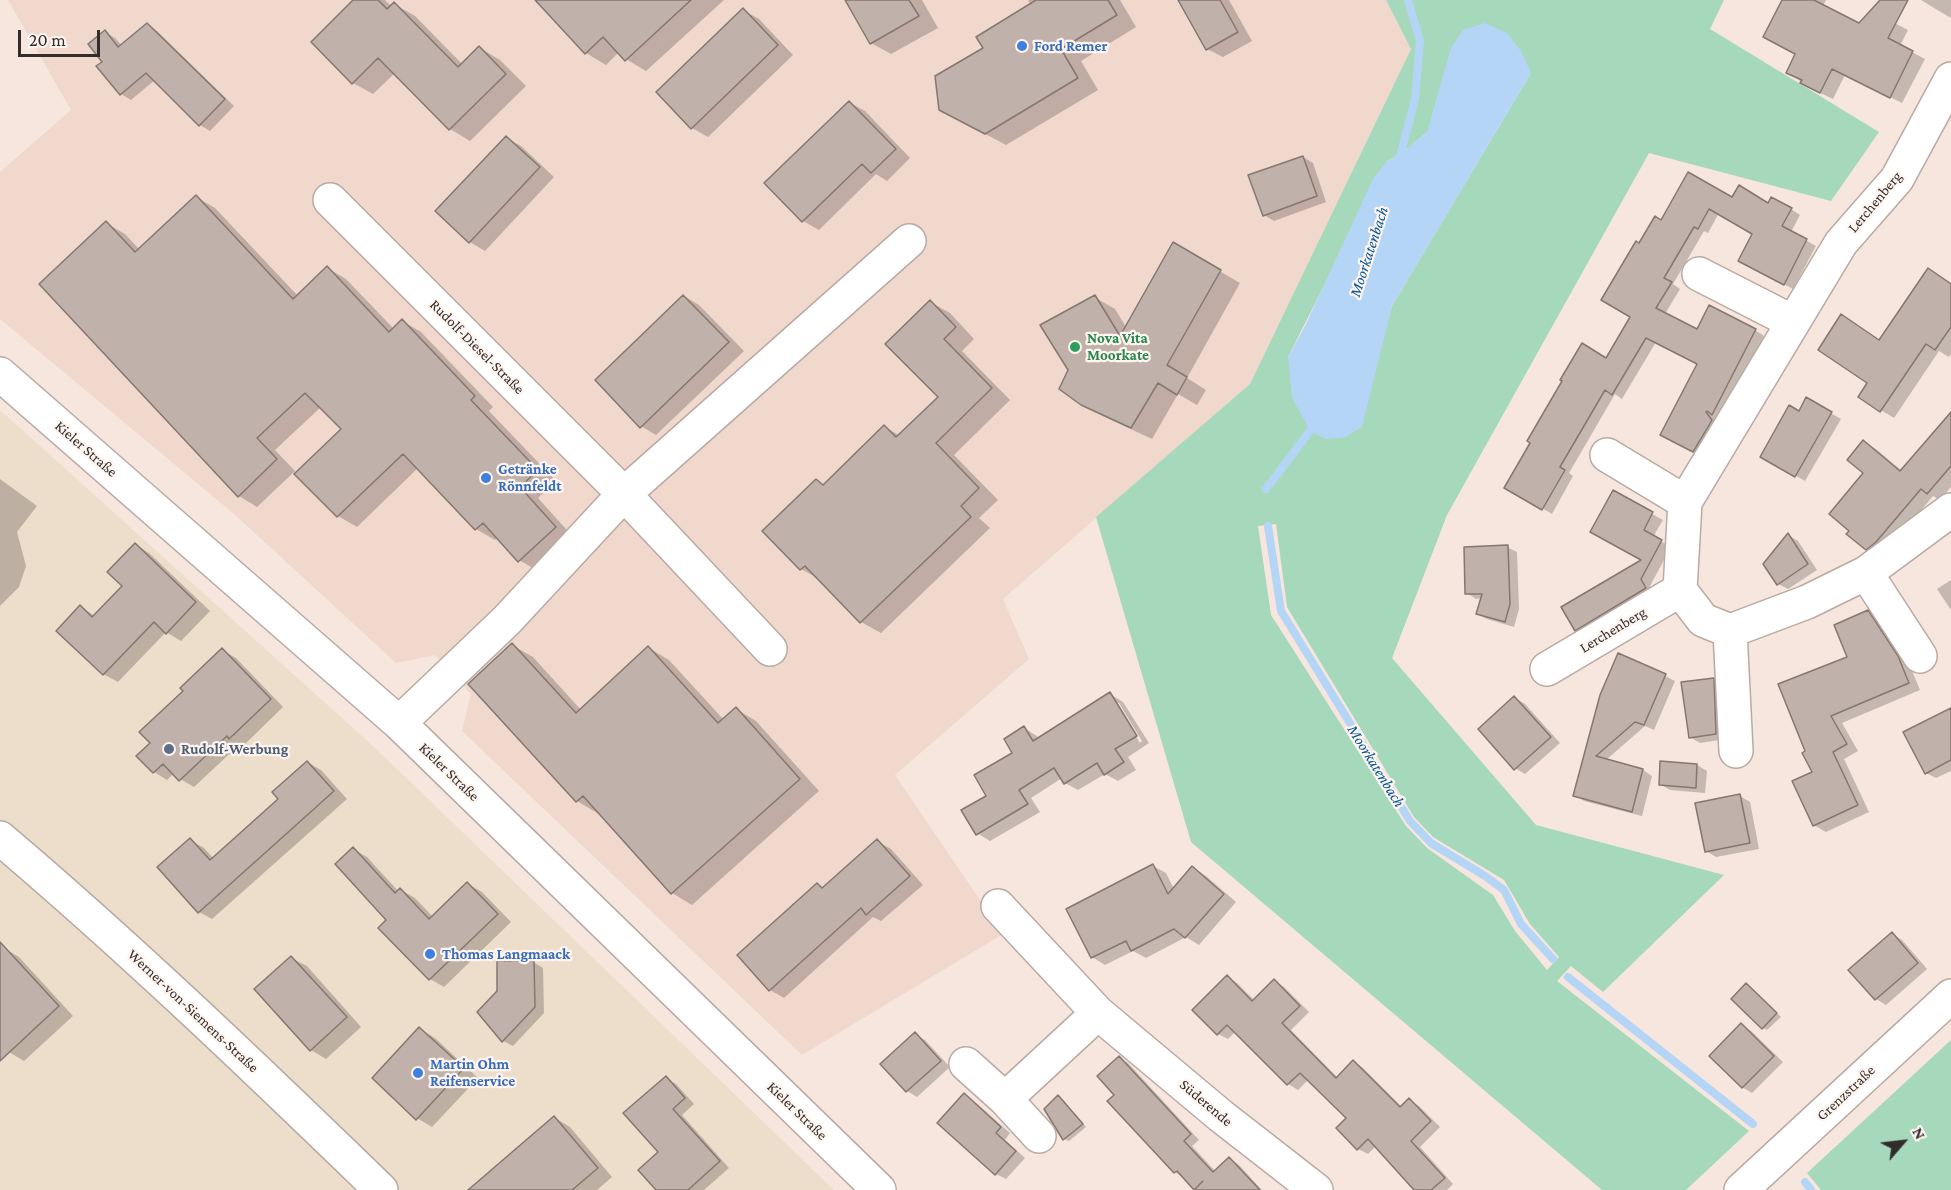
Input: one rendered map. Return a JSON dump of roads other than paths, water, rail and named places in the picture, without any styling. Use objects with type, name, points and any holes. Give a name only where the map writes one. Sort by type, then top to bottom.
[{"type":"street","name":"Lerchenberg","points":[[1547,669],[1680,590],[1685,502],[1841,243],[1897,179],[1951,79]]},
{"type":"street","name":"Rudolf-Diesel-Straße","points":[[330,200],[624,494],[770,650]]},
{"type":"street","points":[[399,723],[507,620],[624,494],[909,241]]},
{"type":"street","points":[[1699,274],[1793,322]]},
{"type":"street","name":"Kieler Straße","points":[[0,374],[399,723],[879,1190]]},
{"type":"street","points":[[1607,455],[1685,502]]},
{"type":"street","points":[[1680,590],[1703,620],[1730,631],[1806,602],[1866,573],[1951,510]]},
{"type":"street","points":[[1866,573],[1920,657]]},
{"type":"street","points":[[1730,631],[1736,751]]},
{"type":"street","name":"Werner-von-Siemens-Straße","points":[[0,838],[211,1026],[381,1190]]},
{"type":"street","name":"Süderende","points":[[998,906],[1098,1012],[1221,1116],[1316,1190]]},
{"type":"street","name":"Grenzstraße","points":[[1741,1190],[1951,996]]},
{"type":"street","points":[[1005,1099],[1098,1012]]},
{"type":"street","points":[[966,1064],[1005,1099],[1039,1136]]},
{"type":"water","points":[[1485,23],[1507,33],[1521,51],[1531,73],[1392,306],[1362,427],[1346,437],[1326,439],[1310,431],[1292,397],[1288,357],[1305,326],[1373,179],[1387,161],[1402,153],[1427,132],[1451,48],[1463,30]]},
{"type":"waterway","name":"Moorkatenbach","points":[[1398,164],[1415,99],[1420,41],[1408,0]]},
{"type":"waterway","name":"Moorkatenbach","points":[[1266,489],[1310,431],[1314,421]]},
{"type":"waterway","name":"Moorkatenbach","points":[[1268,526],[1281,611],[1410,821],[1431,843],[1504,890],[1521,924],[1553,959]]},
{"type":"waterway","name":"Moorkatenbach","points":[[1568,977],[1753,1124]]},
{"type":"waterway","name":"Moorkatenbach","points":[[1805,1182],[1811,1190]]},
{"type":"place","name":"Ford Remer","points":[[1022,46]]},
{"type":"place","name":"Nova Vita Moorkate","points":[[1075,347]]},
{"type":"place","name":"Getränke Rönnfeldt","points":[[486,478]]},
{"type":"place","name":"Rudolf-Werbung","points":[[169,749]]},
{"type":"place","name":"Thomas Langmaack","points":[[430,954]]},
{"type":"place","name":"Martin Ohm Reifenservice","points":[[418,1073]]}]
